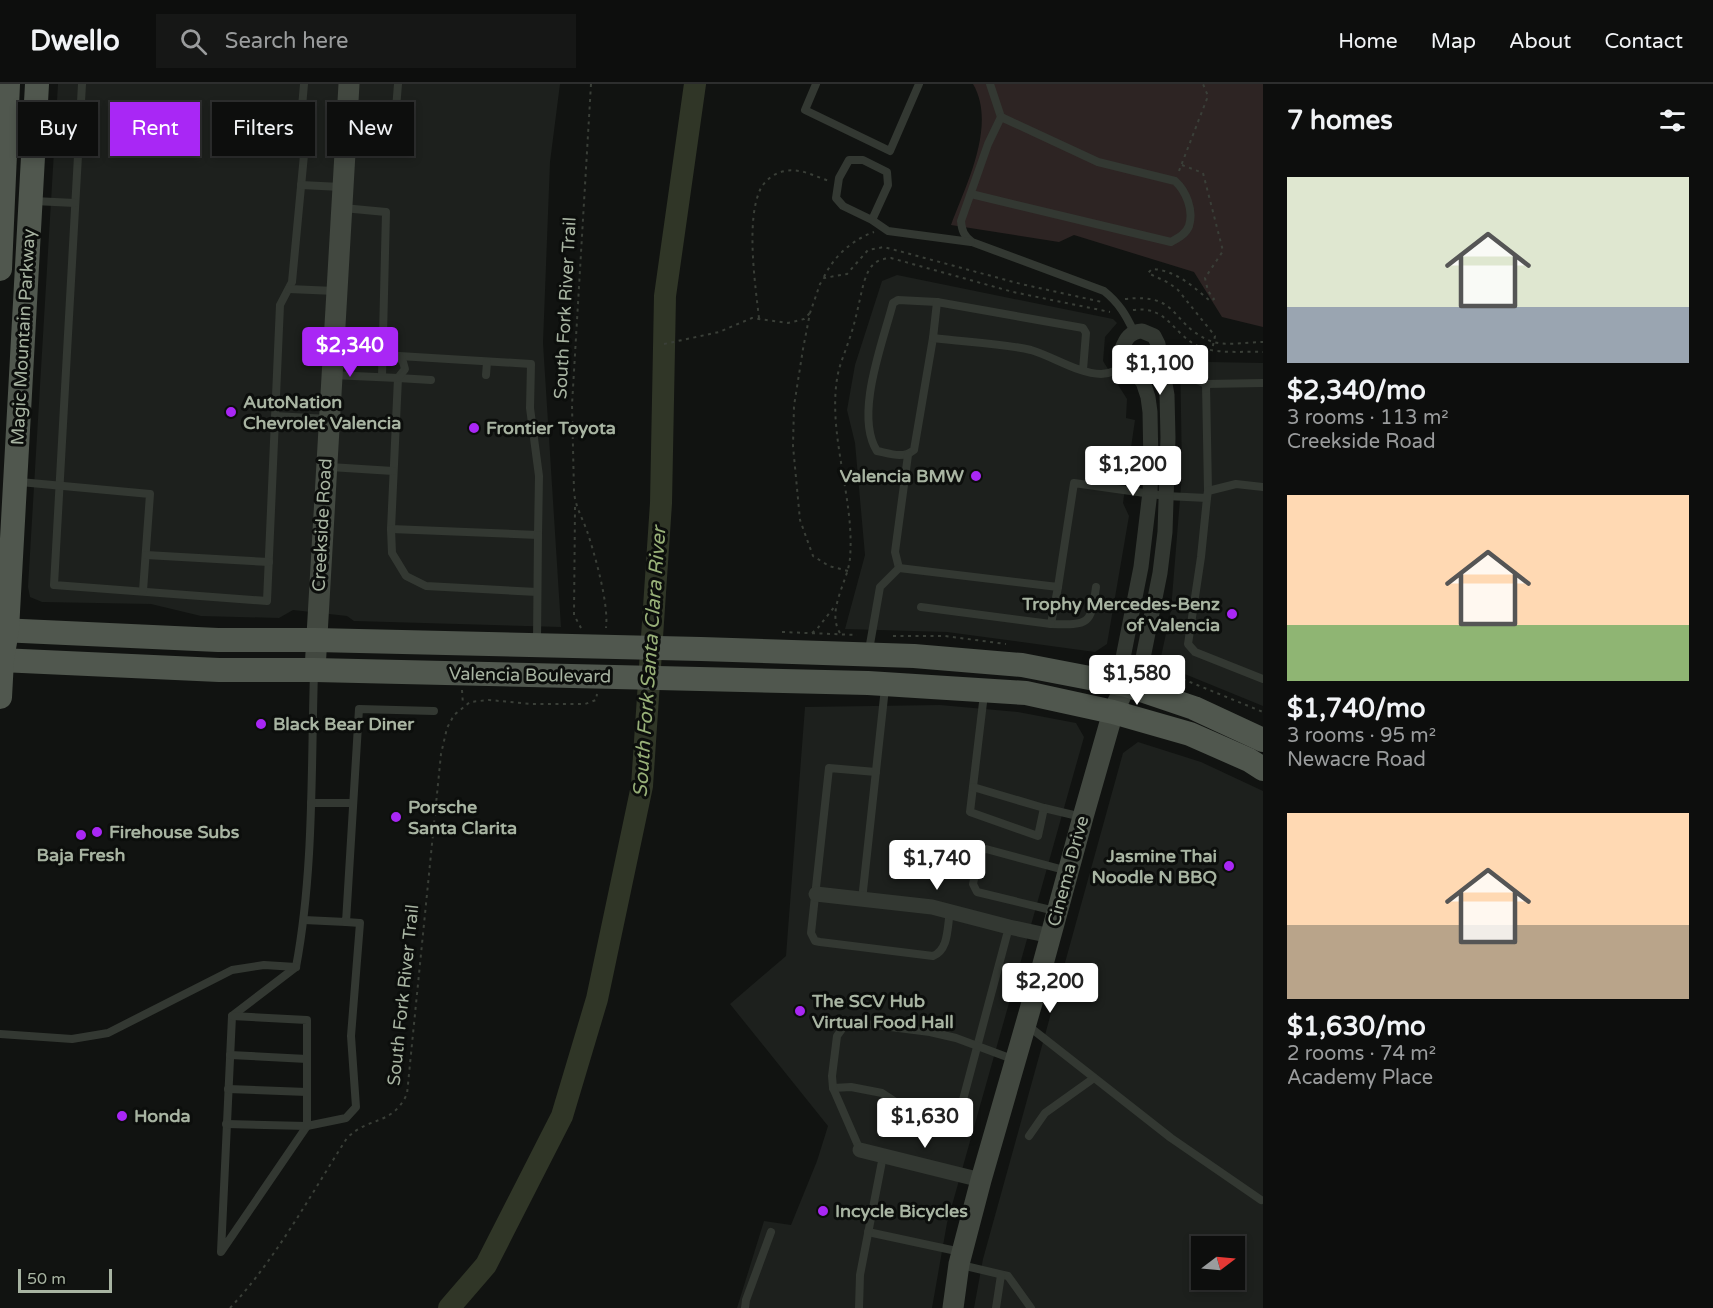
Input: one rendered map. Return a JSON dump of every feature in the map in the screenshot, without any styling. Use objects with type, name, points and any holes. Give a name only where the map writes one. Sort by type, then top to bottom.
[{"type":"main road","name":"Magic Mountain Parkway","points":[[0,697],[15,482],[9,268],[1,229],[8,84]]},
{"type":"main road","name":"Magic Mountain Parkway","points":[[9,268],[31,201],[37,84]]},
{"type":"main road","name":"Valencia Boulevard","points":[[3,630],[207,640],[537,645],[584,638],[701,649],[869,655],[1022,664],[1126,685],[1194,708],[1263,740]]},
{"type":"main road","name":"Valencia Boulevard","points":[[1,660],[219,670],[315,670],[885,683],[1026,693],[1113,712],[1190,734],[1249,760],[1263,769]]},
{"type":"street","name":"Creekside Road","points":[[348,102],[349,84]]},
{"type":"street","name":"Creekside Road","points":[[315,670],[345,156]]},
{"type":"street","points":[[1142,331],[1154,336],[1158,344],[1167,395],[1166,496],[1160,573],[1141,668],[1126,685],[1122,663],[1141,567],[1150,492],[1150,412],[1143,382],[1127,364],[1122,349],[1128,336],[1142,331]]},
{"type":"street","points":[[1143,382],[1151,381],[1162,375]]},
{"type":"street","name":"Cinema Drive","points":[[953,1308],[961,1258],[981,1180],[1113,712],[1126,685]]},
{"type":"street","points":[[816,894],[932,907],[1051,936]]},
{"type":"street","points":[[860,1150],[981,1180]]},
{"type":"lane","points":[[82,84],[54,585],[267,601],[280,305],[292,282],[307,123],[302,107],[304,84]]},
{"type":"lane","points":[[397,102],[398,84]]},
{"type":"lane","points":[[816,84],[805,110],[891,151],[919,84]]},
{"type":"lane","points":[[972,242],[962,230],[961,221],[988,144],[1001,117],[990,84]]},
{"type":"lane","points":[[970,194],[1171,242],[1181,237],[1189,226],[1190,207],[1183,188],[1175,181],[1098,162],[1001,117]]},
{"type":"lane","points":[[872,220],[888,184],[887,172],[863,160],[849,160],[839,178],[836,198],[843,206],[886,229],[937,239],[972,242],[1090,284],[1110,296],[1124,311],[1134,332]]},
{"type":"lane","points":[[301,185],[386,212],[382,377]]},
{"type":"lane","points":[[31,201],[75,203]]},
{"type":"lane","points":[[289,289],[336,291]]},
{"type":"lane","points":[[908,455],[878,451],[872,443],[868,417],[873,378],[893,303],[898,300],[937,302],[1083,328],[1086,333],[1083,370]]},
{"type":"lane","points":[[899,568],[895,552],[908,455],[914,450],[937,302]]},
{"type":"lane","points":[[933,338],[1030,350],[1083,370],[1103,374],[1113,372],[1127,364]]},
{"type":"lane","points":[[333,353],[531,364],[530,408],[539,476],[537,645]]},
{"type":"lane","points":[[399,356],[405,369],[398,378],[391,529],[392,554],[406,576],[426,586],[537,592]]},
{"type":"lane","points":[[486,375],[487,362]]},
{"type":"lane","points":[[331,374],[431,380]]},
{"type":"lane","points":[[1162,375],[1188,376],[1206,384],[1263,383]]},
{"type":"lane","points":[[1206,384],[1207,494],[1201,557],[1188,644],[1195,652],[1263,679]]},
{"type":"lane","points":[[275,416],[328,419]]},
{"type":"lane","points":[[325,467],[393,471]]},
{"type":"lane","points":[[15,482],[150,494],[143,591]]},
{"type":"lane","points":[[1051,624],[1074,483],[1166,496],[1207,494],[1236,484],[1263,487]]},
{"type":"lane","points":[[391,529],[538,535]]},
{"type":"lane","points":[[146,555],[269,562]]},
{"type":"lane","points":[[899,568],[1058,587]]},
{"type":"lane","points":[[869,655],[880,587],[899,568]]},
{"type":"lane","points":[[921,607],[1051,624],[1080,625],[1093,611],[1096,587]]},
{"type":"lane","name":"Creekside Road","points":[[296,967],[304,920],[315,670]]},
{"type":"lane","points":[[862,900],[885,683]]},
{"type":"lane","points":[[984,690],[970,812],[1038,836],[1044,808]]},
{"type":"lane","points":[[346,922],[359,709],[434,711]]},
{"type":"lane","points":[[876,772],[829,768],[810,933],[815,941],[820,942],[933,956],[944,948],[950,912]]},
{"type":"lane","points":[[973,787],[1083,817]]},
{"type":"lane","points":[[310,803],[352,803]]},
{"type":"lane","points":[[1058,912],[977,892],[973,884],[980,852],[986,849],[1069,872]]},
{"type":"lane","points":[[226,1124],[307,1126],[346,1118],[356,1107],[351,1036],[360,923],[304,920]]},
{"type":"lane","points":[[833,1088],[851,1087],[882,1093],[911,1112],[956,1126],[1009,927]]},
{"type":"lane","points":[[0,1034],[72,1039],[108,1033],[232,970],[264,965],[296,967]]},
{"type":"lane","points":[[232,1016],[307,1020],[307,1126],[221,1252],[232,1016],[296,967]]},
{"type":"lane","points":[[860,1150],[833,1088],[832,1076],[837,1036],[845,1025],[859,1023],[930,1032],[956,1038],[1016,1060]]},
{"type":"lane","points":[[1026,1024],[1171,1138],[1261,1200]]},
{"type":"lane","points":[[230,1055],[307,1059]]},
{"type":"lane","points":[[1029,1136],[1045,1113],[1094,1078]]},
{"type":"lane","points":[[228,1089],[307,1092]]},
{"type":"lane","points":[[859,1308],[860,1275],[883,1156]]},
{"type":"lane","points":[[745,1308],[771,1232]]},
{"type":"lane","points":[[868,1232],[961,1258],[1008,1276],[1031,1308]]},
{"type":"lane","points":[[996,1308],[1001,1275]]},
{"type":"path","name":"South Fork River Trail","points":[[587,531],[575,503],[572,405],[591,84]]},
{"type":"path","points":[[1175,181],[1208,96],[1203,84]]},
{"type":"path","points":[[1182,165],[1203,173],[1223,251],[1205,278],[1208,291],[1214,299],[1210,301],[1194,286],[1168,272],[1152,269],[1148,273],[1169,283],[1187,300],[1215,336],[1212,350]]},
{"type":"path","points":[[759,318],[753,239],[754,215],[760,190],[770,177],[785,171],[804,171],[838,184]]},
{"type":"path","points":[[824,278],[829,267],[854,242],[866,235],[886,229]]},
{"type":"path","points":[[772,632],[812,633],[817,629],[836,605],[848,571],[850,541],[841,449],[835,424],[837,380],[868,269],[873,263],[891,258],[1013,292],[1113,313],[1144,309],[1156,311],[1186,338],[1202,348],[1263,352]]},
{"type":"path","points":[[664,344],[718,332],[752,318],[788,323],[804,319],[810,313]]},
{"type":"path","points":[[575,503],[574,615],[584,638]]},
{"type":"path","points":[[836,605],[837,627],[841,634]]},
{"type":"path","points":[[461,684],[463,706],[477,700],[546,704]]},
{"type":"path","name":"South Fork River Trail","points":[[230,1308],[244,1293],[272,1254],[347,1138],[355,1129],[395,1113],[407,1094],[441,754],[447,728],[453,715],[463,706]]},
{"type":"shaded area","points":[[58,84],[560,84],[550,162],[543,343],[561,627],[354,621],[347,616],[293,610],[279,618],[201,616],[151,604],[42,602],[30,597],[28,587],[54,156],[98,156],[98,102],[57,102]]},
{"type":"shaded area","points":[[973,84],[1263,84],[1263,327],[1222,317],[1194,272],[1074,235],[1059,242],[951,225],[971,174],[981,136],[980,100]]},
{"type":"shaded area","points":[[897,275],[1113,319],[1117,323],[1105,337],[1103,361],[1127,399],[1126,418],[1135,420],[1123,503],[1129,516],[1107,644],[1095,652],[947,632],[845,629],[865,555],[855,443],[847,410],[855,365],[882,281]]},
{"type":"shaded area","points":[[1180,351],[1209,362],[1263,363],[1263,706],[1170,668],[1161,657],[1171,610],[1182,474]]},
{"type":"shaded area","points":[[940,705],[1018,712],[1076,723],[1084,737],[947,1223],[932,1308],[737,1308],[764,1221],[791,1225],[817,1161],[828,1126],[730,1004],[786,956],[805,707]]},
{"type":"shaded area","points":[[1138,742],[1201,762],[1263,791],[1263,1308],[974,1308],[983,1259],[1123,753]]},
{"type":"waterway","name":"South Fork Santa Clara River","points":[[449,1308],[486,1265],[562,1116],[597,999],[642,786],[661,503],[665,296],[695,84]]},
{"type":"place","name":"AutoNation Chevrolet Valencia","points":[[231,412]]},
{"type":"place","name":"Frontier Toyota","points":[[474,428]]},
{"type":"place","name":"Valencia BMW","points":[[976,476]]},
{"type":"place","name":"Trophy Mercedes-Benz of Valencia","points":[[1232,614]]},
{"type":"place","name":"Black Bear Diner","points":[[261,724]]},
{"type":"place","name":"Porsche Santa Clarita","points":[[396,817]]},
{"type":"place","name":"Firehouse Subs","points":[[97,832]]},
{"type":"place","name":"Baja Fresh","points":[[81,835]]},
{"type":"place","name":"Jasmine Thai Noodle N BBQ","points":[[1229,866]]},
{"type":"place","name":"The SCV Hub Virtual Food Hall","points":[[800,1011]]},
{"type":"place","name":"Honda","points":[[122,1116]]},
{"type":"place","name":"Incycle Bicycles","points":[[823,1211]]}]
